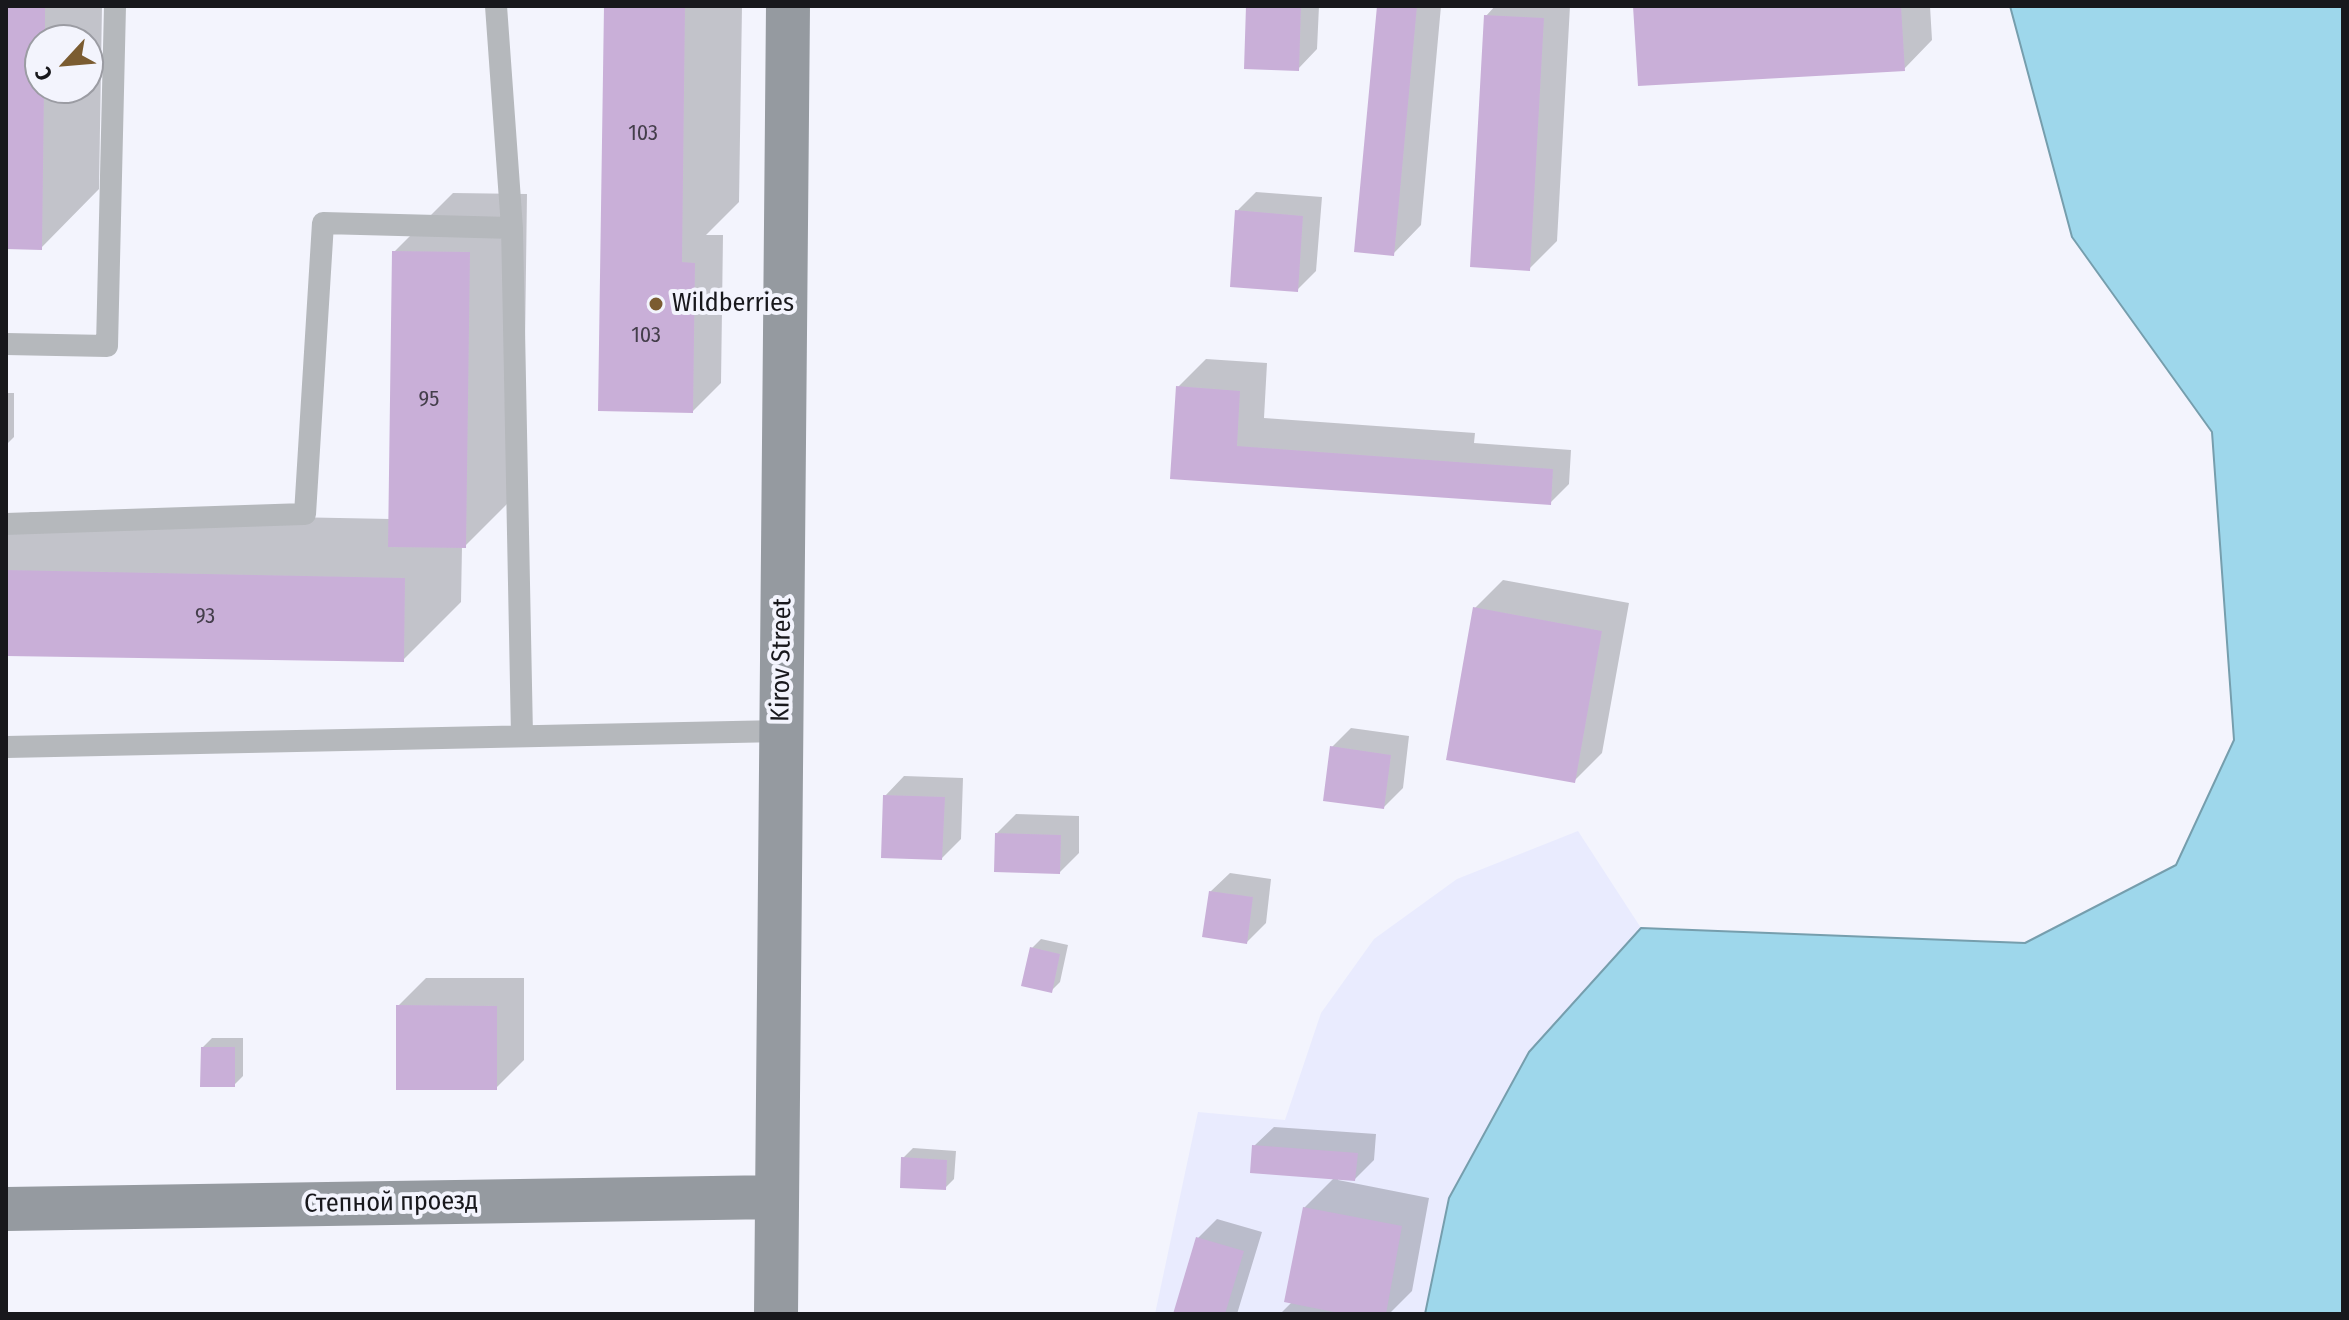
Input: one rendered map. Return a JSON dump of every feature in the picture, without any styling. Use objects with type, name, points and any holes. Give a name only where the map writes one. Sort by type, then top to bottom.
[{"type":"main road","name":"Kirov Street","points":[[776,1314],[788,6]]},
{"type":"main road","name":"Степной проезд","points":[[6,1209],[777,1197]]},
{"type":"lane","points":[[6,344],[107,346],[115,6]]},
{"type":"lane","points":[[496,6],[512,228],[522,736]]},
{"type":"lane","points":[[6,524],[305,514],[323,223],[512,228]]},
{"type":"lane","points":[[6,747],[781,731]]},
{"type":"shaded area","points":[[1578,831],[1641,928],[1529,1052],[1449,1198],[1425,1314],[1155,1314],[1198,1112],[1285,1120],[1321,1013],[1374,939],[1457,879]]},
{"type":"water","points":[[2010,6],[2343,6],[2343,1314],[1425,1314],[1449,1198],[1529,1052],[1641,928],[2025,943],[2176,865],[2234,740],[2212,432],[2072,237]]},
{"type":"building","points":[[6,6],[45,6],[45,24],[24,24],[24,104],[44,104],[42,250],[6,249]]},
{"type":"building","points":[[604,6],[685,6],[682,262],[695,263],[693,413],[598,411]]},
{"type":"building","points":[[1246,6],[1301,6],[1299,71],[1244,69]]},
{"type":"building","points":[[1377,6],[1417,6],[1394,256],[1354,252]]},
{"type":"building","points":[[1633,6],[1901,6],[1905,71],[1638,86]]},
{"type":"building","points":[[1484,15],[1544,18],[1530,271],[1470,267]]},
{"type":"building","points":[[1235,210],[1303,216],[1298,292],[1230,287]]},
{"type":"building","points":[[392,251],[470,252],[466,548],[388,547]]},
{"type":"building","points":[[1176,386],[1240,391],[1237,446],[1553,469],[1551,505],[1170,479]]},
{"type":"building","points":[[6,570],[405,578],[404,662],[6,656]]},
{"type":"building","points":[[1473,607],[1602,631],[1575,783],[1446,760]]},
{"type":"building","points":[[1330,746],[1391,755],[1384,809],[1323,801]]},
{"type":"building","points":[[883,795],[945,797],[942,860],[881,858]]},
{"type":"building","points":[[995,833],[1061,835],[1060,874],[994,872]]},
{"type":"building","points":[[1209,891],[1253,897],[1247,944],[1202,937]]},
{"type":"building","points":[[1030,947],[1060,954],[1052,993],[1021,986]]},
{"type":"building","points":[[396,1005],[497,1006],[497,1090],[396,1090]]},
{"type":"building","points":[[201,1047],[235,1047],[235,1087],[200,1087]]},
{"type":"building","points":[[1252,1145],[1358,1153],[1355,1181],[1250,1173]]},
{"type":"building","points":[[901,1157],[947,1160],[946,1190],[900,1188]]},
{"type":"building","points":[[1303,1207],[1402,1226],[1386,1314],[1344,1314],[1284,1302]]},
{"type":"building","points":[[1196,1237],[1244,1251],[1225,1314],[1173,1314]]},
{"type":"place","name":"Wildberries","points":[[656,304]]}]
